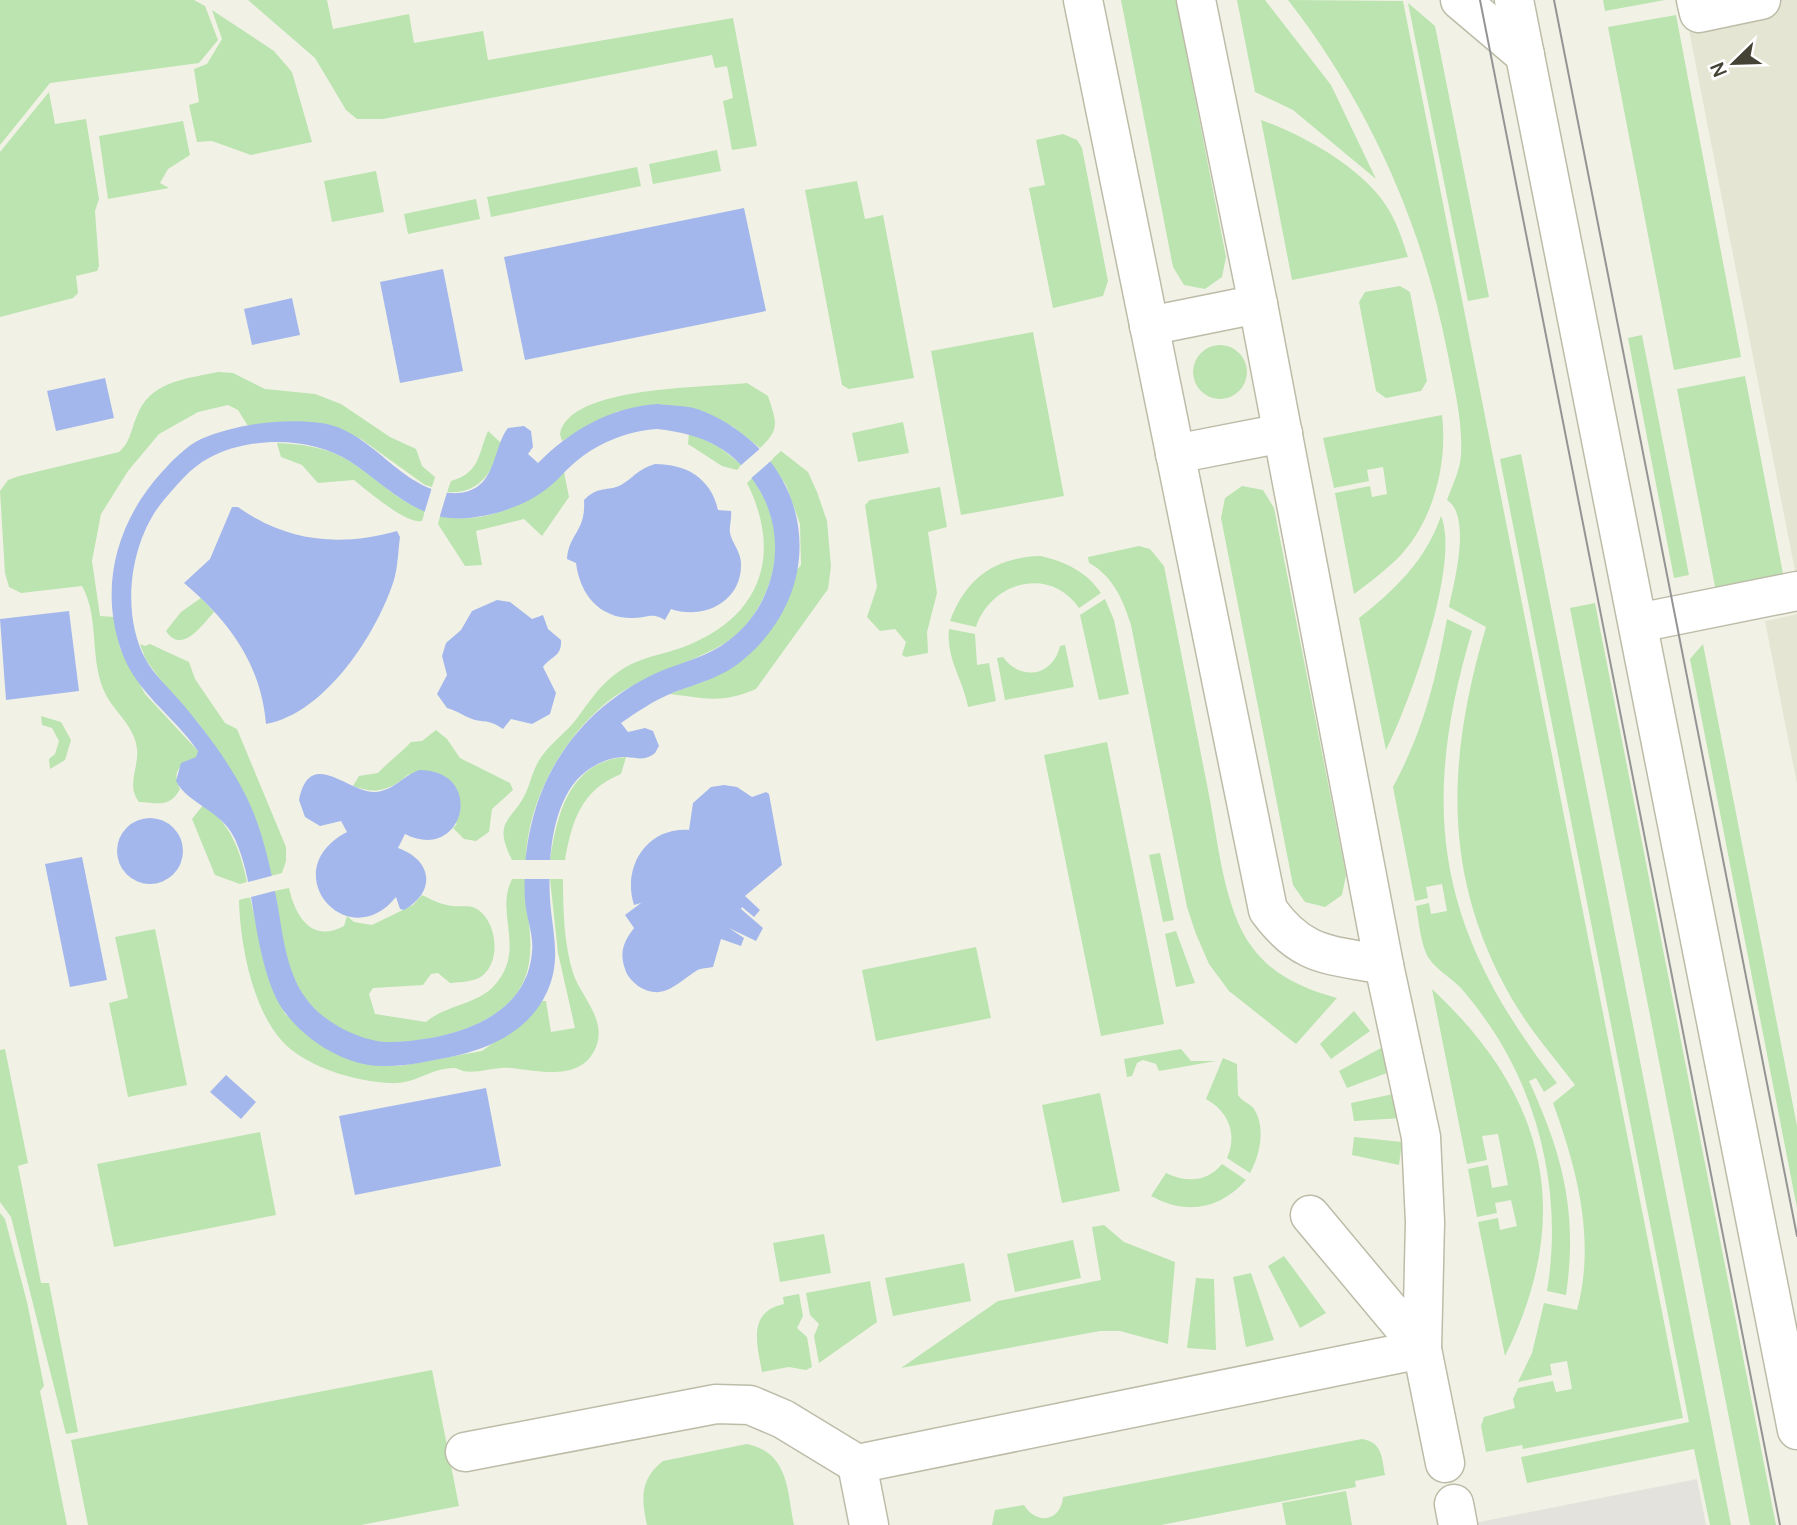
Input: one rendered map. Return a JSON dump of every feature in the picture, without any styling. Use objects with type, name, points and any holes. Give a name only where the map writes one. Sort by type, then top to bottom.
[{"type":"street","points":[[1083,0],[1268,910],[1286,934],[1310,950],[1384,965]]},
{"type":"street","points":[[1196,0],[1258,304],[1384,965],[1421,1137],[1425,1222],[1422,1349],[1445,1464]]},
{"type":"street","points":[[1460,0],[1525,55]]},
{"type":"street","points":[[1514,0],[1797,1430]]},
{"type":"street","points":[[1696,0],[1699,13],[1761,0]]},
{"type":"street","points":[[1149,326],[1258,304]]},
{"type":"street","points":[[1175,454],[1283,433]]},
{"type":"street","points":[[1638,623],[1797,591]]},
{"type":"street","points":[[1310,1215],[1422,1349]]},
{"type":"street","points":[[465,1452],[728,1405],[750,1405],[783,1419],[857,1465],[1422,1349]]},
{"type":"street","points":[[857,1465],[869,1525]]},
{"type":"shaded area","points":[[1683,0],[1797,0],[1797,581]]},
{"type":"shaded area","points":[[1797,614],[1797,784],[1765,621]]},
{"type":"shaded area","points":[[1697,1479],[1706,1525],[1464,1525]]},
{"type":"green space","points":[[0,0],[194,0],[205,6],[218,40],[199,63],[50,83],[0,145]]},
{"type":"green space","points":[[248,0],[327,0],[333,29],[409,14],[414,43],[483,31],[488,60],[733,18],[757,146],[732,150],[723,101],[733,98],[727,66],[715,68],[712,55],[383,119],[357,119],[346,110],[315,58]]},
{"type":"green space","points":[[1121,0],[1176,0],[1226,257],[1222,277],[1205,289],[1184,285],[1173,267]]},
{"type":"green space","points":[[1237,0],[1265,0],[1331,85],[1376,179],[1293,110],[1255,92]]},
{"type":"green space","points":[[1288,0],[1403,1],[1683,1418],[1523,1449],[1522,1445],[1486,1452],[1481,1426],[1484,1417],[1515,1408],[1513,1399],[1518,1388],[1553,1381],[1556,1392],[1572,1389],[1567,1361],[1550,1364],[1552,1375],[1518,1382],[1532,1353],[1544,1303],[1577,1310],[1582,1284],[1585,1257],[1581,1205],[1570,1153],[1553,1103],[1575,1085],[1512,999],[1489,953],[1472,908],[1462,862],[1458,770],[1473,676],[1486,627],[1449,607],[1460,535],[1459,520],[1447,500],[1459,467],[1461,443],[1455,392],[1437,307],[1408,213],[1368,124],[1344,81]]},
{"type":"green space","points":[[1603,0],[1665,0],[1605,11]]},
{"type":"green space","points":[[1408,3],[1435,26],[1489,297],[1468,301]]},
{"type":"green space","points":[[212,10],[274,51],[292,72],[312,142],[251,155],[212,141],[197,142],[189,105],[199,102],[194,69],[207,64],[222,39]]},
{"type":"green space","points":[[1676,15],[1741,357],[1674,370],[1608,27]]},
{"type":"green space","points":[[49,92],[55,124],[86,119],[99,199],[95,211],[99,266],[97,271],[76,276],[78,293],[73,298],[0,317],[0,152]]},
{"type":"green space","points":[[1261,120],[1315,145],[1367,182],[1390,212],[1408,257],[1292,280]]},
{"type":"green space","points":[[183,121],[190,155],[168,169],[160,183],[169,188],[108,199],[99,136]]},
{"type":"green space","points":[[1063,134],[1077,140],[1082,148],[1108,281],[1103,296],[1053,308],[1029,188],[1045,185],[1036,140]]},
{"type":"green space","points":[[717,150],[721,171],[653,184],[649,164]]},
{"type":"green space","points":[[637,167],[641,186],[491,217],[487,197]]},
{"type":"green space","points":[[376,171],[384,212],[332,222],[324,181]]},
{"type":"green space","points":[[857,181],[865,219],[883,215],[914,378],[849,389],[842,385],[805,190]]},
{"type":"green space","points":[[476,199],[480,219],[408,234],[404,214]]},
{"type":"green space","points":[[1400,286],[1410,292],[1427,381],[1421,391],[1386,398],[1376,391],[1359,302],[1365,292]]},
{"type":"green space","points":[[1033,332],[1064,496],[961,515],[931,351]]},
{"type":"green space","points":[[1642,335],[1689,575],[1674,578],[1628,338]]},
{"type":"green space","points":[[1220,345],[1239,353],[1247,372],[1239,391],[1220,399],[1201,391],[1193,372],[1201,353]]},
{"type":"green space","points":[[218,372],[233,373],[265,389],[315,394],[341,404],[390,437],[416,449],[422,466],[435,477],[432,487],[425,485],[361,439],[332,426],[288,423],[248,426],[238,410],[228,405],[198,412],[159,434],[128,471],[101,514],[92,561],[100,616],[114,617],[120,648],[145,694],[198,751],[197,757],[179,769],[176,778],[180,789],[172,799],[163,803],[139,802],[133,789],[137,756],[135,741],[128,726],[109,700],[100,680],[88,598],[82,586],[21,593],[9,587],[5,573],[0,491],[8,480],[19,476],[119,452],[127,441],[142,406],[150,396],[169,384]]},
{"type":"green space","points":[[1745,376],[1785,584],[1717,597],[1677,389]]},
{"type":"green space","points":[[747,383],[768,396],[775,418],[774,430],[760,448],[732,426],[618,411],[562,441],[560,434],[569,418],[588,406],[613,398],[673,388]]},
{"type":"green space","points":[[1442,415],[1443,453],[1440,473],[1420,529],[1396,560],[1354,594],[1335,493],[1370,486],[1372,497],[1387,494],[1383,467],[1367,470],[1369,481],[1334,488],[1323,438]]},
{"type":"green space","points":[[903,422],[909,453],[858,462],[852,433]]},
{"type":"green space","points":[[488,431],[501,443],[490,471],[477,485],[458,492],[447,492],[451,481],[473,468]]},
{"type":"green space","points":[[689,432],[719,447],[742,465],[737,470],[722,466],[688,444]]},
{"type":"green space","points":[[277,443],[313,447],[346,459],[394,494],[425,511],[422,521],[415,521],[398,513],[354,480],[318,483],[302,465],[281,457]]},
{"type":"green space","points":[[781,451],[808,472],[827,521],[831,566],[828,589],[756,689],[723,698],[669,694],[708,680],[801,565],[800,524],[786,485],[770,461]]},
{"type":"green space","points":[[1521,454],[1731,1525],[1710,1525],[1694,1449],[1527,1483],[1521,1457],[1689,1422],[1500,459]]},
{"type":"green space","points":[[564,472],[569,497],[542,536],[524,519],[476,531],[482,565],[465,566],[438,524],[440,516],[473,518],[507,509],[538,493]]},
{"type":"green space","points":[[752,478],[770,510],[776,531],[775,562],[758,609],[737,634],[725,643],[634,685],[606,703],[590,718],[562,753],[540,794],[528,838],[526,860],[512,860],[504,836],[507,821],[522,800],[539,760],[575,721],[601,687],[629,665],[691,644],[716,631],[735,615],[750,597],[759,577],[763,556],[763,532],[747,483]]},
{"type":"green space","points":[[1242,486],[1263,490],[1274,508],[1346,875],[1342,895],[1325,907],[1305,902],[1293,885],[1221,518],[1225,498]]},
{"type":"green space","points":[[940,487],[947,527],[928,532],[937,593],[927,632],[928,653],[906,657],[902,655],[906,642],[895,629],[880,631],[867,617],[877,587],[865,505],[870,500]]},
{"type":"green space","points":[[1441,516],[1445,538],[1444,566],[1430,634],[1407,701],[1386,750],[1359,618],[1408,573],[1427,547]]},
{"type":"green space","points":[[1139,546],[1150,549],[1164,566],[1223,874],[1242,932],[1260,957],[1279,974],[1301,986],[1337,998],[1296,1044],[1229,991],[1209,964],[1187,907],[1131,625],[1111,582],[1089,563],[1088,557]]},
{"type":"green space","points":[[1041,556],[1075,569],[1089,579],[1101,593],[1079,608],[1067,595],[1053,586],[1022,584],[994,599],[976,627],[950,621],[965,593],[984,573],[1010,561]]},
{"type":"green space","points":[[201,598],[214,612],[192,635],[179,640],[172,638],[166,631],[181,612]]},
{"type":"green space","points":[[1105,599],[1114,620],[1129,694],[1099,700],[1080,615]]},
{"type":"green space","points":[[1595,603],[1776,1525],[1750,1525],[1570,608]]},
{"type":"green space","points":[[1447,619],[1472,631],[1455,697],[1446,758],[1444,815],[1450,870],[1464,923],[1487,975],[1518,1028],[1557,1083],[1544,1092],[1536,1078],[1529,1081],[1551,1134],[1565,1185],[1570,1237],[1566,1295],[1547,1291],[1552,1219],[1549,1183],[1533,1112],[1503,1046],[1483,1016],[1460,987],[1428,958],[1416,906],[1429,903],[1431,914],[1447,911],[1442,884],[1426,887],[1428,898],[1415,901],[1393,787],[1413,745],[1427,705]]},
{"type":"green space","points":[[949,629],[975,634],[977,665],[989,663],[996,701],[968,707],[952,659]]},
{"type":"green space","points":[[140,644],[150,644],[189,662],[195,679],[225,723],[237,729],[286,847],[286,861],[282,873],[271,876],[229,768],[199,724],[146,660]]},
{"type":"green space","points":[[1703,644],[1797,1126],[1797,1208],[1690,659]]},
{"type":"green space","points":[[1065,645],[1074,687],[1005,700],[997,658],[1003,657],[1019,670],[1036,672],[1051,664],[1060,646]]},
{"type":"green space","points":[[41,716],[61,722],[71,740],[65,760],[50,769],[49,759],[55,754],[59,741],[52,728],[42,725]]},
{"type":"green space","points":[[436,730],[447,739],[460,758],[510,783],[513,790],[492,809],[489,832],[476,841],[464,839],[453,828],[457,824],[409,774],[396,784],[383,789],[369,790],[353,786],[359,776],[378,773],[411,742],[422,741]]},
{"type":"green space","points":[[1107,742],[1164,1024],[1101,1036],[1044,755]]},
{"type":"green space","points":[[626,757],[621,774],[596,789],[581,808],[571,832],[565,860],[550,860],[562,808],[579,779],[591,768]]},
{"type":"green space","points":[[204,804],[228,829],[241,859],[247,882],[240,884],[215,875],[192,819]]},
{"type":"green space","points":[[1160,853],[1174,920],[1163,922],[1149,855]]},
{"type":"green space","points":[[512,879],[526,879],[530,954],[525,978],[516,995],[502,1009],[464,1029],[443,1036],[401,1042],[361,1038],[339,1028],[320,1014],[305,998],[292,974],[274,891],[289,888],[300,917],[306,924],[322,931],[332,931],[344,926],[347,916],[354,922],[372,925],[413,905],[422,895],[445,905],[475,908],[488,921],[494,940],[492,961],[482,976],[471,981],[450,983],[438,973],[431,974],[423,985],[373,988],[369,994],[375,1014],[426,1022],[486,993],[503,973],[510,946],[506,906]]},
{"type":"green space","points":[[550,879],[563,879],[570,962],[598,1027],[596,1047],[589,1058],[570,1070],[547,1072],[505,1068],[468,1072],[454,1068],[407,1082],[364,1080],[326,1069],[293,1051],[268,1022],[259,1003],[246,960],[240,919],[239,900],[250,897],[267,973],[285,1014],[342,1056],[364,1064],[400,1066],[482,1051],[527,1019],[540,1001],[546,1001],[551,1032],[575,1028],[558,953]]},
{"type":"green space","points":[[155,929],[187,1085],[128,1097],[109,1003],[128,998],[115,937]]},
{"type":"green space","points":[[1176,931],[1195,983],[1176,987],[1165,934]]},
{"type":"green space","points":[[976,947],[991,1018],[876,1041],[862,970]]},
{"type":"green space","points":[[1432,989],[1471,1030],[1502,1072],[1524,1115],[1538,1160],[1543,1206],[1539,1254],[1527,1304],[1505,1356],[1478,1222],[1498,1218],[1500,1230],[1517,1226],[1511,1200],[1495,1203],[1497,1213],[1477,1217],[1468,1169],[1488,1165],[1492,1188],[1508,1185],[1498,1134],[1482,1136],[1487,1160],[1467,1164]]},
{"type":"green space","points":[[1354,1011],[1370,1031],[1331,1059],[1320,1044]]},
{"type":"green space","points":[[1381,1048],[1392,1071],[1347,1088],[1339,1071]]},
{"type":"green space","points":[[5,1049],[28,1163],[18,1166],[41,1283],[49,1283],[78,1432],[66,1434],[11,1217],[0,1202],[0,1050]]},
{"type":"green space","points":[[1181,1049],[1191,1061],[1216,1061],[1159,1071],[1156,1064],[1143,1060],[1137,1063],[1132,1076],[1127,1077],[1124,1059]]},
{"type":"green space","points":[[1223,1058],[1237,1064],[1238,1095],[1254,1109],[1260,1124],[1259,1150],[1250,1173],[1227,1158],[1231,1140],[1229,1124],[1220,1110],[1206,1099]]},
{"type":"green space","points":[[1100,1093],[1120,1191],[1062,1203],[1042,1105]]},
{"type":"green space","points":[[1398,1093],[1402,1118],[1354,1121],[1351,1103]]},
{"type":"green space","points":[[260,1132],[276,1215],[114,1247],[97,1164]]},
{"type":"green space","points":[[1354,1137],[1402,1142],[1399,1165],[1352,1155]]},
{"type":"green space","points":[[1222,1164],[1246,1180],[1225,1198],[1202,1206],[1189,1207],[1177,1206],[1151,1196],[1166,1173],[1196,1179],[1210,1174]]},
{"type":"green space","points":[[0,1213],[5,1219],[27,1302],[44,1386],[40,1391],[67,1525],[0,1525]]},
{"type":"green space","points":[[1104,1225],[1124,1242],[1175,1262],[1168,1344],[1120,1331],[1100,1331],[901,1368],[998,1301],[1101,1280],[1092,1227]]},
{"type":"green space","points":[[824,1234],[831,1273],[780,1282],[773,1243]]},
{"type":"green space","points":[[1073,1240],[1081,1278],[1015,1292],[1007,1254]]},
{"type":"green space","points":[[1284,1256],[1326,1313],[1300,1328],[1268,1266]]},
{"type":"green space","points":[[964,1263],[971,1301],[893,1316],[885,1278]]},
{"type":"green space","points":[[1251,1273],[1274,1340],[1246,1347],[1233,1277]]},
{"type":"green space","points":[[1196,1278],[1214,1279],[1216,1350],[1187,1348]]},
{"type":"green space","points":[[870,1281],[877,1322],[819,1363],[814,1336],[819,1324],[810,1315],[806,1293]]},
{"type":"green space","points":[[799,1294],[803,1316],[797,1328],[807,1337],[812,1367],[806,1370],[789,1367],[762,1372],[757,1340],[759,1322],[772,1308],[784,1304],[783,1297]]},
{"type":"green space","points":[[432,1370],[459,1506],[361,1525],[88,1525],[71,1440]]},
{"type":"green space","points":[[1362,1439],[1374,1443],[1377,1447],[1382,1456],[1385,1475],[1355,1481],[1356,1487],[1161,1525],[992,1525],[995,1510],[1024,1505],[1035,1516],[1047,1518],[1058,1512],[1063,1497]]},
{"type":"green space","points":[[747,1444],[761,1449],[778,1464],[787,1486],[794,1525],[647,1525],[643,1498],[646,1482],[663,1461]]},
{"type":"green space","points":[[1346,1491],[1352,1525],[1286,1525],[1282,1503]]},
{"type":"water","points":[[744,208],[766,311],[525,360],[504,257]]},
{"type":"water","points":[[443,269],[463,371],[400,383],[380,282]]},
{"type":"water","points":[[292,298],[300,335],[252,345],[244,309]]},
{"type":"water","points":[[105,378],[114,418],[56,431],[47,391]]},
{"type":"water","points":[[658,404],[700,410],[737,430],[766,456],[786,487],[797,522],[799,558],[791,594],[773,628],[744,659],[728,671],[658,700],[621,723],[628,732],[645,728],[653,731],[659,746],[655,753],[645,758],[626,757],[603,762],[583,774],[572,786],[559,811],[552,840],[550,899],[555,957],[552,980],[539,1006],[519,1028],[480,1049],[416,1063],[369,1065],[329,1051],[296,1025],[277,1000],[264,964],[247,878],[235,839],[221,821],[188,796],[176,781],[181,763],[196,757],[198,751],[145,691],[121,650],[115,626],[112,579],[116,556],[133,512],[161,473],[185,450],[201,439],[229,429],[291,421],[321,423],[339,428],[356,436],[416,481],[432,489],[450,493],[466,492],[485,479],[508,428],[524,426],[531,431],[533,447],[528,454],[538,463],[564,440],[593,422],[641,406]],"holes":[[[645,430],[674,431],[704,440],[729,454],[751,476],[769,510],[775,551],[772,572],[757,610],[744,627],[721,646],[661,671],[619,694],[584,725],[564,750],[545,784],[528,841],[525,900],[532,952],[527,976],[515,996],[499,1011],[478,1023],[432,1038],[385,1042],[339,1027],[313,1007],[294,977],[266,850],[246,796],[207,734],[150,666],[138,641],[133,621],[132,578],[136,556],[152,517],[173,489],[196,466],[225,451],[261,443],[299,444],[335,453],[422,511],[462,518],[489,515],[528,501],[552,485],[581,458],[612,440]]]},
{"type":"water","points":[[655,464],[687,470],[710,489],[718,510],[731,511],[730,533],[741,560],[740,577],[728,598],[707,610],[683,612],[671,609],[665,620],[653,616],[622,617],[602,609],[587,595],[576,563],[567,559],[568,550],[580,526],[584,500],[594,492],[621,485]]},
{"type":"water","points":[[232,507],[238,507],[276,528],[314,538],[355,539],[397,531],[400,537],[394,580],[362,646],[328,688],[309,704],[288,717],[266,724],[257,682],[240,645],[215,613],[184,583],[210,559]]},
{"type":"water","points":[[497,600],[510,602],[532,619],[543,615],[548,629],[561,640],[558,653],[543,667],[556,693],[550,714],[532,724],[511,719],[503,729],[447,708],[437,694],[447,675],[442,656],[446,643],[461,630],[472,611]]},
{"type":"water","points":[[69,611],[79,691],[6,700],[0,619]]},
{"type":"water","points":[[419,770],[440,774],[454,784],[460,798],[460,813],[453,827],[442,837],[425,840],[405,834],[398,848],[409,853],[424,868],[426,885],[422,894],[404,910],[400,909],[396,897],[377,913],[358,918],[340,913],[326,902],[317,886],[317,867],[326,848],[347,832],[341,821],[320,826],[305,817],[299,800],[304,784],[312,776],[321,774],[375,792],[387,789]]},
{"type":"water","points":[[711,787],[737,787],[752,797],[766,792],[769,794],[782,865],[745,896],[760,910],[754,917],[742,907],[741,909],[763,928],[756,941],[729,928],[744,938],[741,946],[721,939],[713,967],[698,970],[669,989],[655,992],[647,990],[638,986],[628,976],[622,957],[625,942],[634,928],[625,915],[641,903],[634,905],[631,891],[635,864],[641,852],[661,835],[689,830],[693,803]]},
{"type":"water","points":[[150,818],[173,828],[183,851],[173,874],[150,884],[127,874],[117,851],[127,828]]},
{"type":"water","points":[[82,857],[107,980],[70,987],[45,864]]},
{"type":"water","points":[[226,1075],[256,1102],[241,1119],[210,1092]]},
{"type":"water","points":[[486,1088],[501,1166],[355,1195],[339,1116]]},
{"type":"pier","points":[[763,446],[773,459],[749,480],[739,467]]},
{"type":"pier","points":[[433,484],[448,489],[439,519],[424,514]]},
{"type":"pier","points":[[522,860],[554,860],[553,879],[522,879]]},
{"type":"pier","points":[[275,875],[278,890],[247,898],[244,883]]},
{"type":"tram line","points":[[1480,0],[1780,1525]]},
{"type":"tram line","points":[[1554,0],[1797,1236]]}]
